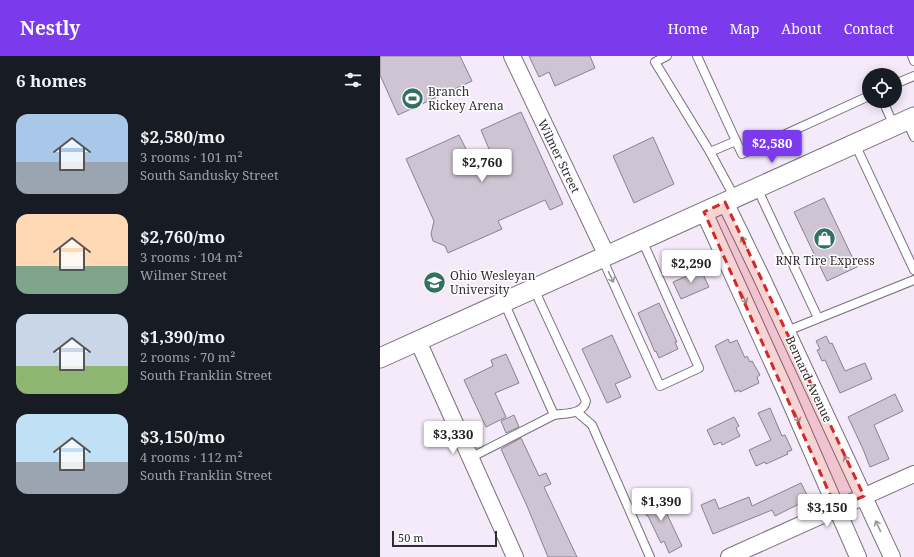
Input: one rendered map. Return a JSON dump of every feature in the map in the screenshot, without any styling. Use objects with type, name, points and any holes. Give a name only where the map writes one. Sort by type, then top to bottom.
[{"type":"street","name":"Wilmer Street","points":[[512,56],[605,257]]},
{"type":"street","points":[[380,358],[855,144],[907,125]]},
{"type":"street","name":"Bernard Avenue","points":[[730,200],[787,330],[892,557]]},
{"type":"street","points":[[704,212],[782,383],[858,557]]},
{"type":"street","points":[[418,341],[515,557]]},
{"type":"street","points":[[729,557],[914,474]]},
{"type":"lane","points":[[667,56],[653,59],[710,152],[730,200]]},
{"type":"lane","points":[[697,56],[742,154],[862,99]]},
{"type":"lane","points":[[912,56],[914,61]]},
{"type":"lane","points":[[902,81],[914,76]]},
{"type":"lane","points":[[890,108],[907,125]]},
{"type":"lane","points":[[710,152],[736,141]]},
{"type":"lane","points":[[855,144],[912,260],[914,270]]},
{"type":"lane","points":[[756,188],[818,318]]},
{"type":"lane","points":[[605,257],[620,297],[660,386],[699,368],[642,239]]},
{"type":"lane","points":[[787,330],[914,280]]},
{"type":"lane","points":[[470,458],[554,415],[577,412],[585,406],[586,401],[534,289]]},
{"type":"lane","points":[[504,302],[554,415]]},
{"type":"lane","points":[[577,412],[592,425],[650,557]]},
{"type":"highlighted area","points":[[725,202],[864,496],[836,508],[704,212]]},
{"type":"building","name":"Branch Rickey Arena","points":[[380,56],[460,56],[472,81],[398,115],[380,75]]},
{"type":"building","points":[[529,56],[590,56],[595,68],[555,86],[549,72],[539,77]]},
{"type":"building","points":[[521,112],[563,204],[550,210],[545,200],[498,221],[502,229],[448,253],[445,246],[433,241],[431,234],[434,221],[406,159],[459,135],[470,157],[489,149],[481,130]]},
{"type":"building","points":[[653,137],[674,184],[634,203],[613,156]]},
{"type":"building","name":"RNR Tire Express","points":[[824,198],[857,267],[827,281],[794,212]]},
{"type":"building","points":[[701,270],[709,287],[681,299],[673,282]]},
{"type":"building","points":[[659,303],[677,342],[675,342],[678,349],[659,358],[638,313]]},
{"type":"building","points":[[612,335],[631,377],[615,384],[621,397],[607,403],[582,349]]},
{"type":"building","points":[[826,336],[830,344],[832,343],[845,371],[865,363],[872,379],[840,393],[825,360],[822,361],[817,350],[820,349],[816,341]]},
{"type":"building","points":[[728,339],[730,343],[737,340],[745,358],[747,356],[750,362],[752,361],[760,375],[757,377],[759,383],[740,392],[739,390],[735,392],[715,346]]},
{"type":"building","points":[[506,354],[519,383],[495,393],[506,417],[486,427],[464,380],[493,366],[491,360]]},
{"type":"building","points":[[895,394],[903,411],[874,425],[889,459],[870,467],[848,417]]},
{"type":"building","points":[[770,408],[782,436],[785,435],[792,450],[787,452],[788,454],[766,464],[765,462],[756,466],[749,450],[771,440],[758,413]]},
{"type":"building","points":[[514,415],[519,427],[506,433],[501,421]]},
{"type":"building","points":[[734,417],[739,426],[736,428],[740,436],[722,445],[721,442],[714,445],[707,430]]},
{"type":"building","points":[[521,438],[539,476],[546,473],[551,484],[544,487],[577,557],[548,557],[501,449]]},
{"type":"building","points":[[801,483],[809,499],[775,516],[772,510],[713,534],[701,505],[715,499],[719,509],[749,497],[752,506]]},
{"type":"building","points":[[657,493],[682,546],[669,553],[664,541],[661,543],[640,502]]},
{"type":"place","name":"Branch Rickey Arena","points":[[413,98]]},
{"type":"place","name":"RNR Tire Express","points":[[825,239]]},
{"type":"place","name":"Ohio Wesleyan University","points":[[434,282]]}]
